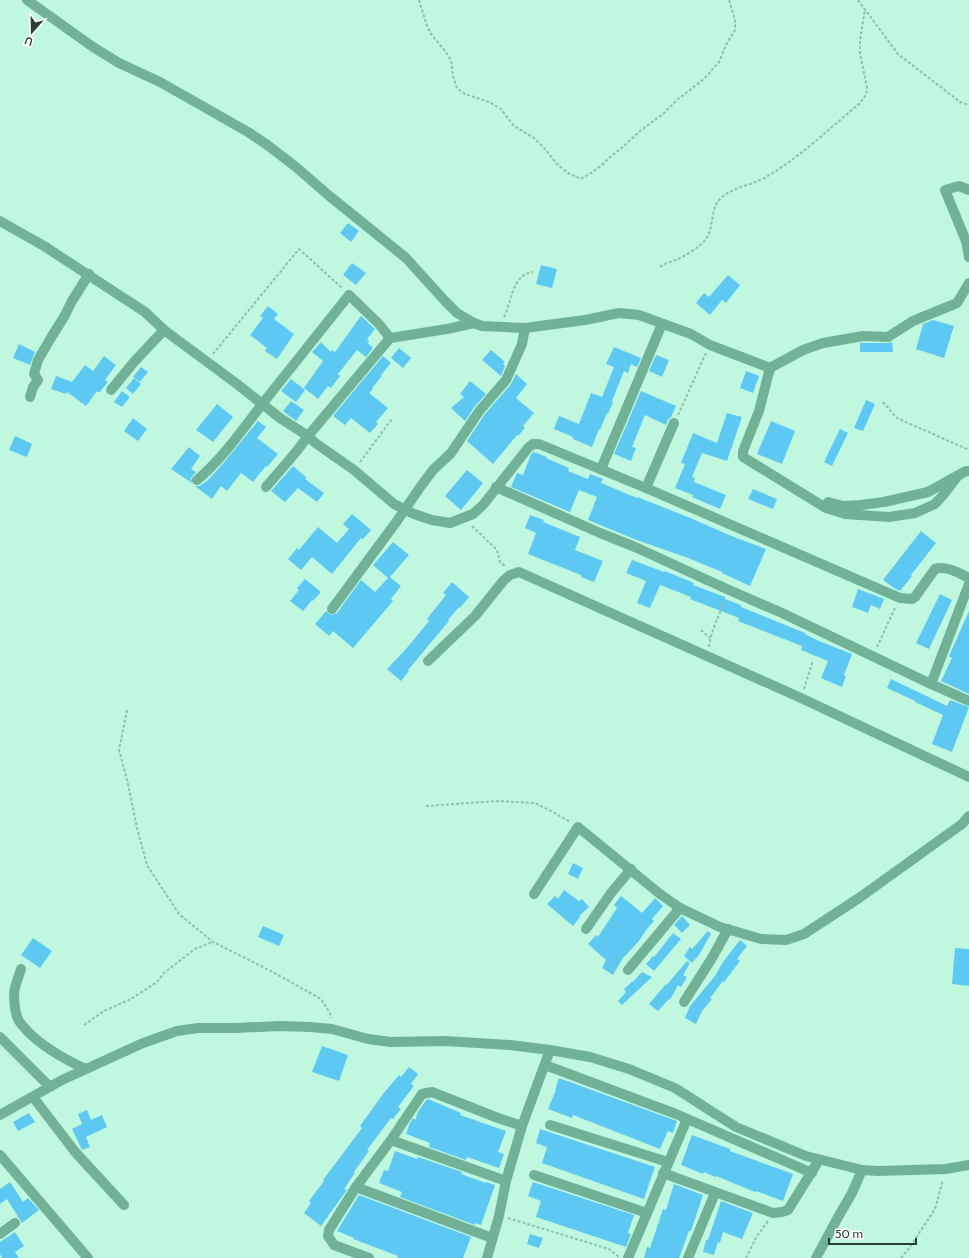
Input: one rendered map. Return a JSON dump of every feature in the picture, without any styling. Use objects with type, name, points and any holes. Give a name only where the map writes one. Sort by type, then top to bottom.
[{"type":"street","points":[[27,0],[112,59],[160,82],[248,132],[266,144],[406,258],[457,313],[474,323],[482,326],[524,328],[585,320],[619,313],[639,315],[691,334],[710,345],[770,368]]},
{"type":"street","points":[[969,190],[959,186],[945,190],[966,241],[969,257]]},
{"type":"street","points":[[0,221],[90,274],[146,312],[164,330],[207,361],[280,418],[308,436],[314,442],[354,470],[394,504],[432,520],[450,523],[473,514],[483,505],[528,448],[533,444],[539,444],[646,488],[900,598],[912,599],[915,597],[935,569],[939,567],[948,569],[969,578]]},
{"type":"street","points":[[30,397],[38,380],[34,374],[38,360],[72,301],[90,274]]},
{"type":"street","points":[[957,477],[935,504],[915,513],[889,517],[845,514],[826,508],[744,457],[743,451],[759,411],[770,368],[803,350],[823,344],[863,336],[888,337],[913,321],[957,303],[969,283]]},
{"type":"street","points":[[197,480],[212,467],[242,432],[349,295],[379,324],[390,338]]},
{"type":"street","points":[[266,487],[390,338],[447,330],[474,323]]},
{"type":"street","points":[[601,469],[662,324]]},
{"type":"street","points":[[332,609],[420,486],[433,470],[451,453],[480,410],[506,380],[522,344],[524,328]]},
{"type":"street","points":[[111,390],[134,362],[164,330]]},
{"type":"street","points":[[646,488],[674,423]]},
{"type":"street","points":[[810,498],[843,506],[872,504],[928,492],[966,471],[969,471]]},
{"type":"street","points":[[496,487],[782,613],[931,684],[969,700]]},
{"type":"street","points":[[428,661],[475,616],[504,580],[510,575],[518,572],[801,698],[969,777]]},
{"type":"street","points":[[931,684],[969,584]]},
{"type":"street","points":[[534,894],[578,827],[660,894],[680,908],[720,927],[761,939],[786,940],[804,934],[859,898],[962,824],[969,816]]},
{"type":"street","points":[[586,929],[611,893],[631,869]]},
{"type":"street","points":[[628,970],[680,908]]},
{"type":"street","points":[[684,1002],[728,929]]},
{"type":"street","points":[[21,969],[14,992],[15,1009],[21,1024],[51,1050],[70,1063],[86,1070]]},
{"type":"street","points":[[0,1115],[50,1087],[143,1044],[177,1031],[198,1028],[280,1026],[332,1029],[361,1037],[391,1042],[445,1041],[510,1045],[590,1057],[629,1069],[675,1088],[736,1127],[819,1160],[862,1170],[878,1171],[946,1169],[969,1165]]},
{"type":"street","points":[[0,1037],[50,1087]]},
{"type":"street","points":[[487,1258],[499,1216],[506,1181],[522,1126],[550,1050]]},
{"type":"street","points":[[545,1066],[676,1114],[812,1173]]},
{"type":"street","points":[[368,1258],[334,1245],[328,1236],[329,1230],[356,1188],[422,1094],[425,1092],[432,1092],[522,1126]]},
{"type":"street","points":[[33,1097],[76,1152],[124,1205]]},
{"type":"street","points":[[628,1258],[687,1119]]},
{"type":"street","points":[[550,1125],[668,1162]]},
{"type":"street","points":[[391,1140],[506,1181]]},
{"type":"street","points":[[0,1155],[88,1258]]},
{"type":"street","points":[[663,1173],[773,1214],[788,1210],[819,1160]]},
{"type":"street","points":[[816,1258],[852,1193],[862,1170]]},
{"type":"street","points":[[534,1175],[647,1213]]},
{"type":"street","points":[[356,1188],[492,1238]]},
{"type":"street","points":[[688,1258],[715,1193]]},
{"type":"street","points":[[0,1234],[15,1223]]},
{"type":"path","points":[[419,0],[431,34],[451,60],[453,76],[457,88],[465,94],[489,102],[500,108],[514,126],[534,138],[558,165],[568,173],[581,179],[597,169],[640,131],[663,114],[677,100],[704,79],[719,62],[726,45],[735,30],[735,20],[729,0]]},
{"type":"path","points":[[858,0],[898,54],[960,102],[969,105]]},
{"type":"path","points":[[660,267],[665,263],[685,255],[706,238],[710,229],[713,212],[717,201],[724,196],[765,178],[778,169],[859,104],[865,97],[867,87],[860,54],[860,40],[865,9]]},
{"type":"path","points":[[207,361],[299,249],[349,295]]},
{"type":"path","points":[[503,328],[503,319],[507,311],[510,297],[517,282],[527,272],[533,272]]},
{"type":"path","points":[[674,423],[710,345]]},
{"type":"path","points":[[883,402],[897,418],[969,450]]},
{"type":"path","points":[[354,470],[392,419]]},
{"type":"path","points":[[461,519],[474,526],[497,550],[500,562]]},
{"type":"path","points":[[701,630],[710,638],[729,590]]},
{"type":"path","points":[[873,656],[900,598]]},
{"type":"path","points":[[801,698],[813,660]]},
{"type":"path","points":[[126,710],[119,750],[137,828],[147,864],[179,914],[213,942],[321,999],[330,1013],[332,1029]]},
{"type":"path","points":[[426,806],[498,801],[535,803],[578,827]]},
{"type":"path","points":[[84,1025],[104,1011],[131,999],[157,982],[164,973],[195,949],[213,942]]},
{"type":"path","points":[[900,1258],[910,1247],[935,1209],[946,1169]]},
{"type":"path","points":[[746,1258],[757,1236],[773,1214]]},
{"type":"path","points":[[499,1216],[609,1250],[620,1258]]},
{"type":"building","points":[[348,223],[359,231],[351,242],[340,233]]},
{"type":"building","points":[[352,263],[366,273],[356,285],[343,275]]},
{"type":"building","points":[[541,265],[557,269],[552,288],[536,284]]},
{"type":"building","points":[[728,275],[740,285],[726,303],[722,300],[710,315],[696,303],[704,293],[709,297]]},
{"type":"building","points":[[268,306],[278,314],[274,319],[294,334],[277,359],[265,351],[267,348],[250,335],[263,318],[260,316]]},
{"type":"building","points":[[361,316],[375,329],[367,339],[369,341],[368,343],[373,348],[366,357],[357,350],[338,374],[340,376],[331,388],[328,386],[318,399],[304,388],[323,361],[312,352],[321,342],[331,352],[332,350],[335,352]]},
{"type":"building","points":[[933,320],[954,326],[944,358],[916,349],[923,324]]},
{"type":"building","points":[[892,342],[893,352],[860,352],[860,343]]},
{"type":"building","points":[[19,344],[35,352],[30,365],[13,358]]},
{"type":"building","points":[[614,347],[641,358],[637,367],[631,364],[628,373],[624,371],[608,414],[607,413],[600,430],[599,429],[592,447],[554,429],[559,416],[579,424],[591,393],[602,397],[614,367],[606,364]]},
{"type":"building","points":[[399,348],[411,358],[403,368],[391,358]]},
{"type":"building","points":[[491,350],[505,362],[503,364],[505,366],[501,376],[482,360]]},
{"type":"building","points":[[656,355],[669,360],[662,377],[649,371]]},
{"type":"building","points":[[104,356],[116,365],[105,380],[108,382],[99,393],[97,391],[86,406],[67,392],[66,394],[51,389],[56,376],[72,382],[85,365],[93,371]]},
{"type":"building","points":[[383,356],[391,363],[369,393],[388,408],[376,422],[378,424],[370,433],[351,418],[345,425],[333,416]]},
{"type":"building","points":[[141,367],[148,372],[140,382],[133,377]]},
{"type":"building","points":[[746,371],[759,376],[753,393],[740,388]]},
{"type":"building","points":[[516,374],[527,384],[516,398],[534,413],[523,426],[525,428],[518,436],[517,435],[493,464],[467,441],[485,414],[511,384]]},
{"type":"building","points":[[134,378],[141,384],[133,394],[126,388]]},
{"type":"building","points":[[291,379],[305,390],[296,402],[281,391]]},
{"type":"building","points":[[470,381],[486,394],[475,406],[465,421],[451,408],[464,397],[460,394]]},
{"type":"building","points":[[122,391],[130,397],[122,407],[114,402]]},
{"type":"building","points":[[641,391],[676,406],[666,425],[645,415],[632,447],[636,448],[631,461],[614,454]]},
{"type":"building","points":[[866,400],[875,404],[863,431],[854,428]]},
{"type":"building","points":[[291,401],[304,410],[296,421],[283,411]]},
{"type":"building","points":[[217,404],[233,417],[213,442],[196,430]]},
{"type":"building","points":[[727,413],[742,417],[727,461],[702,453],[692,477],[695,478],[694,482],[726,495],[720,509],[692,497],[693,495],[675,488],[685,464],[681,463],[693,433],[717,443]]},
{"type":"building","points":[[133,418],[147,429],[138,441],[124,431]]},
{"type":"building","points":[[258,421],[266,427],[257,438],[278,454],[253,482],[241,473],[227,491],[221,486],[212,499],[195,486],[199,486],[207,481]]},
{"type":"building","points":[[771,421],[795,431],[782,464],[757,454]]},
{"type":"building","points":[[840,429],[848,433],[832,466],[824,462]]},
{"type":"building","points":[[15,436],[32,444],[27,457],[9,450]]},
{"type":"building","points":[[189,447],[200,456],[191,469],[196,472],[191,478],[192,483],[171,469]]},
{"type":"building","points":[[534,452],[569,468],[568,471],[588,479],[590,474],[603,479],[601,483],[766,549],[750,586],[722,572],[688,558],[634,539],[588,520],[597,497],[579,490],[570,512],[511,487],[517,473],[523,475],[531,454]]},
{"type":"building","points":[[293,466],[306,477],[305,479],[324,493],[317,502],[298,488],[285,502],[271,491]]},
{"type":"building","points":[[467,470],[483,483],[461,510],[445,496]]},
{"type":"building","points":[[753,489],[777,499],[773,509],[748,499]]},
{"type":"building","points":[[352,514],[371,530],[363,539],[361,538],[332,574],[312,557],[301,570],[288,559],[297,548],[299,550],[318,527],[337,543],[349,529],[343,524]]},
{"type":"building","points":[[530,515],[580,537],[575,550],[603,561],[594,582],[581,577],[581,575],[528,554],[536,533],[525,528]]},
{"type":"building","points":[[921,531],[936,543],[900,591],[883,580]]},
{"type":"building","points":[[393,542],[409,555],[390,577],[401,586],[391,599],[393,601],[353,648],[333,631],[329,636],[315,624],[326,611],[331,615],[337,613],[361,580],[375,592],[388,578],[373,565]]},
{"type":"building","points":[[632,560],[694,583],[693,585],[725,597],[725,599],[741,605],[741,607],[852,654],[844,675],[846,676],[842,687],[821,678],[828,661],[801,650],[802,646],[738,621],[739,618],[690,599],[691,597],[660,585],[650,608],[637,603],[646,581],[626,573]]},
{"type":"building","points":[[305,579],[321,592],[303,611],[290,601],[299,590],[297,588]]},
{"type":"building","points":[[452,582],[469,597],[448,620],[449,621],[408,670],[409,671],[401,681],[387,669],[429,621],[427,619],[446,595],[443,593]]},
{"type":"building","points":[[858,589],[884,599],[880,609],[871,605],[868,613],[852,607]]},
{"type":"building","points":[[940,594],[952,600],[929,649],[916,643]]},
{"type":"building","points":[[969,611],[969,694],[941,681],[952,658],[949,656]]},
{"type":"building","points":[[891,679],[947,706],[950,700],[969,707],[952,752],[932,744],[943,715],[887,688]]},
{"type":"building","points":[[573,863],[583,868],[578,879],[568,874]]},
{"type":"building","points":[[564,890],[579,901],[582,899],[589,907],[579,916],[580,917],[573,926],[547,904],[555,896],[558,899]]},
{"type":"building","points":[[621,896],[642,913],[655,898],[663,906],[652,919],[654,921],[639,941],[623,958],[613,975],[602,968],[606,960],[588,944],[596,935],[598,937],[617,908],[614,905]]},
{"type":"building","points":[[682,916],[690,925],[682,933],[674,925]]},
{"type":"building","points":[[263,926],[284,935],[279,946],[258,937]]},
{"type":"building","points":[[708,931],[711,934],[699,955],[692,963],[684,956],[690,947],[692,949]]},
{"type":"building","points":[[673,933],[681,939],[654,971],[646,964],[653,956],[654,957]]},
{"type":"building","points":[[33,938],[52,951],[40,968],[21,955]]},
{"type":"building","points":[[740,940],[747,946],[737,959],[740,961],[710,998],[712,999],[702,1011],[696,1024],[685,1018],[690,1006],[715,976],[723,962]]},
{"type":"building","points":[[955,948],[969,949],[969,986],[952,984]]},
{"type":"building","points":[[687,961],[690,963],[683,975],[687,977],[681,987],[678,985],[670,1000],[669,999],[658,1011],[649,1004]]},
{"type":"building","points":[[642,972],[652,977],[622,1005],[618,1001],[626,992],[624,989]]},
{"type":"building","points":[[322,1046],[348,1055],[339,1081],[312,1072]]},
{"type":"building","points":[[409,1067],[418,1074],[411,1084],[414,1086],[398,1107],[401,1109],[393,1119],[391,1118],[367,1150],[369,1151],[344,1189],[347,1190],[321,1226],[304,1213],[311,1203],[309,1201],[362,1128],[360,1126],[383,1094],[399,1075],[401,1077]]},
{"type":"building","points":[[559,1078],[677,1121],[673,1133],[668,1131],[660,1149],[573,1115],[572,1118],[548,1109]]},
{"type":"building","points":[[428,1099],[461,1113],[460,1115],[506,1131],[498,1152],[504,1154],[499,1168],[467,1157],[466,1160],[429,1147],[430,1143],[406,1134],[413,1118],[415,1120],[418,1112]]},
{"type":"building","points":[[87,1110],[91,1120],[102,1115],[107,1127],[86,1137],[90,1147],[82,1150],[72,1129],[82,1124],[78,1114]]},
{"type":"building","points":[[29,1113],[35,1122],[18,1131],[13,1122]]},
{"type":"building","points":[[540,1129],[655,1167],[644,1199],[542,1163],[547,1147],[536,1143]]},
{"type":"building","points":[[692,1135],[730,1149],[730,1151],[793,1174],[783,1201],[756,1191],[755,1192],[716,1176],[715,1177],[704,1172],[703,1174],[681,1165]]},
{"type":"building","points":[[395,1151],[417,1159],[418,1157],[424,1159],[462,1172],[461,1174],[495,1185],[481,1225],[476,1223],[475,1225],[400,1197],[402,1192],[379,1183],[384,1170],[388,1171]]},
{"type":"building","points":[[10,1182],[23,1202],[28,1198],[39,1210],[22,1223],[7,1199],[0,1204],[0,1189]]},
{"type":"building","points":[[533,1182],[634,1215],[628,1233],[631,1234],[626,1247],[536,1217],[541,1201],[528,1196]]},
{"type":"building","points":[[674,1184],[703,1195],[691,1231],[689,1231],[679,1258],[644,1258],[647,1247],[650,1248],[663,1209],[666,1210]]},
{"type":"building","points":[[359,1195],[471,1237],[463,1258],[397,1258],[398,1256],[353,1239],[354,1238],[337,1231]]},
{"type":"building","points":[[721,1201],[753,1213],[742,1239],[723,1232],[720,1243],[718,1242],[714,1255],[703,1252]]},
{"type":"building","points":[[15,1232],[24,1246],[15,1252],[19,1258],[2,1258],[0,1254],[0,1242]]},
{"type":"building","points":[[530,1234],[543,1238],[539,1248],[527,1244]]}]
